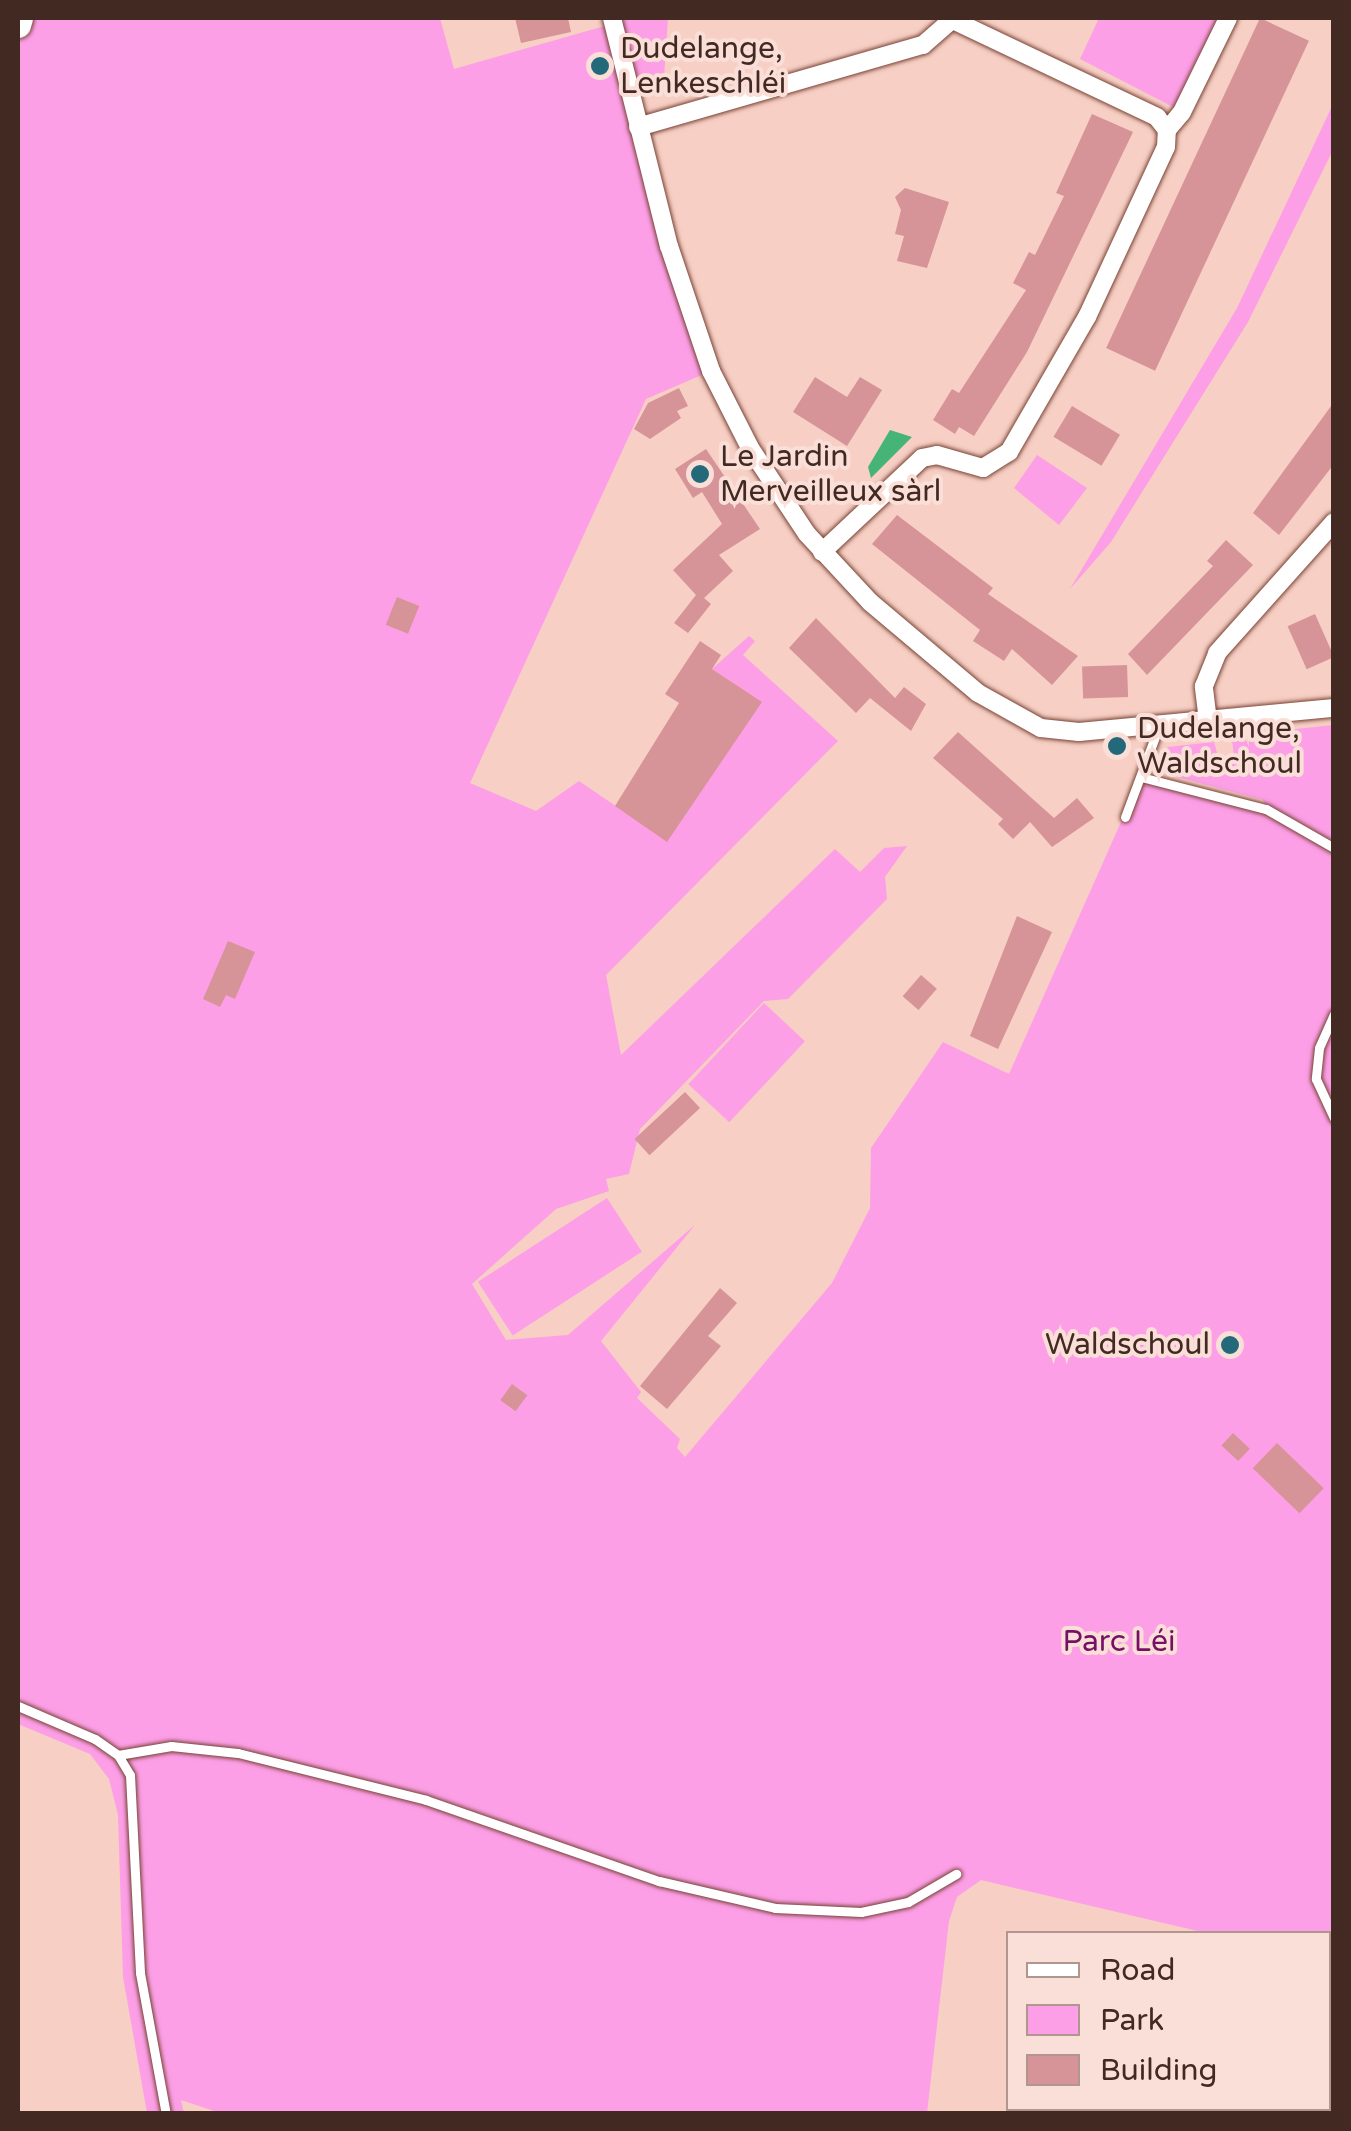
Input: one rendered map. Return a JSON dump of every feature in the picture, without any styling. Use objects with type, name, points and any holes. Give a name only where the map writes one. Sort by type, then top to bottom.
[{"type":"main road","points":[[18,25],[20,18]]},
{"type":"street","points":[[612,18],[638,127],[712,372],[750,448],[822,552],[926,654],[1013,716],[1079,732],[1334,708]]},
{"type":"street","points":[[822,552],[922,458],[937,455],[984,468],[1008,452],[1087,317],[1166,147],[1167,130],[1182,112],[1228,18]]},
{"type":"street","points":[[638,127],[923,45],[954,19],[1157,117],[1167,130]]},
{"type":"street","points":[[1208,721],[1204,686],[1217,654],[1334,522]]},
{"type":"lane","points":[[1125,817],[1159,726]]},
{"type":"lane","points":[[1141,777],[1266,809],[1334,848]]},
{"type":"lane","points":[[1334,1014],[1318,1048],[1316,1079],[1334,1118]]},
{"type":"lane","points":[[18,1706],[118,1755],[171,1746],[238,1753],[426,1800],[659,1881],[775,1908],[861,1912],[908,1902],[956,1874]]},
{"type":"lane","points":[[118,1755],[132,1791],[140,1973],[166,2114]]},
{"type":"green space","name":"Parc Léi","points":[[20,18],[440,18],[454,69],[612,24],[611,18],[668,18],[663,92],[631,95],[711,371],[646,399],[470,783],[536,811],[579,781],[667,841],[761,702],[712,669],[749,636],[755,641],[743,655],[838,741],[606,975],[621,1055],[835,849],[860,872],[884,848],[907,846],[885,877],[887,899],[788,999],[764,1001],[640,1129],[629,1174],[606,1179],[609,1191],[556,1209],[472,1284],[506,1340],[568,1335],[695,1225],[601,1341],[641,1392],[637,1398],[680,1439],[677,1448],[685,1457],[832,1283],[870,1208],[871,1148],[943,1042],[1009,1074],[1141,777],[1266,808],[1263,800],[1166,774],[1161,754],[1168,747],[1214,742],[1219,760],[1234,756],[1232,740],[1245,738],[1249,747],[1249,734],[1333,725],[1333,2113],[1284,2113],[1331,2111],[1331,1931],[1198,1931],[981,1880],[957,1897],[949,1921],[927,2113],[223,2114],[181,2100],[184,2113],[147,2113],[123,1977],[118,1815],[109,1779],[90,1754],[18,1724]]},
{"type":"green space","points":[[1099,18],[1218,18],[1175,108],[1080,59]]},
{"type":"green space","points":[[1333,104],[1333,150],[1248,322],[1111,542],[1070,589],[1237,308]]},
{"type":"green space","points":[[1037,455],[1087,488],[1059,525],[1014,488]]},
{"type":"green space","points":[[764,1003],[805,1041],[729,1122],[688,1084]]},
{"type":"green space","points":[[607,1198],[642,1252],[513,1336],[478,1282]]},
{"type":"shaded area","points":[[890,430],[912,437],[871,478],[868,467]]},
{"type":"building","points":[[515,18],[568,18],[571,32],[521,43]]},
{"type":"building","points":[[1260,18],[1309,41],[1155,371],[1106,348]]},
{"type":"building","points":[[1092,114],[1133,132],[1027,352],[974,436],[959,427],[955,434],[933,420],[952,389],[959,393],[1026,290],[1013,283],[1029,252],[1035,255],[1064,196],[1056,193]]},
{"type":"building","points":[[905,188],[949,202],[927,268],[897,261],[904,236],[895,234],[901,210],[895,197]]},
{"type":"building","points":[[815,377],[847,397],[860,377],[882,390],[847,446],[793,412]]},
{"type":"building","points":[[679,388],[688,406],[677,411],[681,418],[650,439],[634,429],[648,403]]},
{"type":"building","points":[[1334,402],[1334,464],[1279,535],[1253,513]]},
{"type":"building","points":[[1072,406],[1120,435],[1101,466],[1053,437]]},
{"type":"building","points":[[706,449],[760,529],[719,555],[733,571],[704,598],[711,604],[688,633],[674,623],[696,595],[673,570],[722,524],[702,492],[693,498],[675,469]]},
{"type":"building","points":[[897,515],[993,588],[988,594],[1078,656],[1052,685],[1012,649],[1004,661],[973,641],[980,630],[872,544]]},
{"type":"building","points":[[1226,540],[1253,565],[1147,675],[1128,654],[1213,566],[1207,561]]},
{"type":"building","points":[[397,597],[419,606],[408,634],[386,625]]},
{"type":"building","points":[[1315,614],[1334,657],[1307,669],[1288,626]]},
{"type":"building","points":[[816,618],[895,698],[904,687],[926,704],[911,731],[870,698],[856,713],[789,648]]},
{"type":"building","points":[[700,641],[721,655],[712,669],[762,702],[667,842],[615,806],[679,703],[665,694]]},
{"type":"building","points":[[1127,665],[1128,697],[1083,699],[1082,667]]},
{"type":"building","points":[[958,732],[1054,818],[1077,798],[1094,818],[1052,847],[1030,822],[1013,839],[998,824],[1003,819],[933,758]]},
{"type":"building","points":[[1017,916],[1052,932],[998,1049],[970,1036]]},
{"type":"building","points":[[228,941],[255,952],[235,999],[226,995],[220,1007],[203,999]]},
{"type":"building","points":[[921,975],[937,989],[918,1010],[903,996]]},
{"type":"building","points":[[685,1092],[700,1108],[650,1155],[635,1139]]},
{"type":"building","points":[[720,1288],[737,1303],[708,1336],[721,1346],[667,1409],[640,1386]]},
{"type":"building","points":[[512,1384],[527,1395],[516,1411],[500,1400]]},
{"type":"building","points":[[1233,1433],[1250,1449],[1238,1461],[1221,1445]]},
{"type":"building","points":[[1277,1443],[1324,1488],[1299,1513],[1253,1468]]},
{"type":"place","name":"Dudelange, Lenkeschléi","points":[[600,66]]},
{"type":"place","name":"Le Jardin Merveilleux sàrl","points":[[700,474]]},
{"type":"place","name":"Dudelange, Waldschoul","points":[[1117,746]]},
{"type":"place","name":"Waldschoul","points":[[1230,1345]]}]
